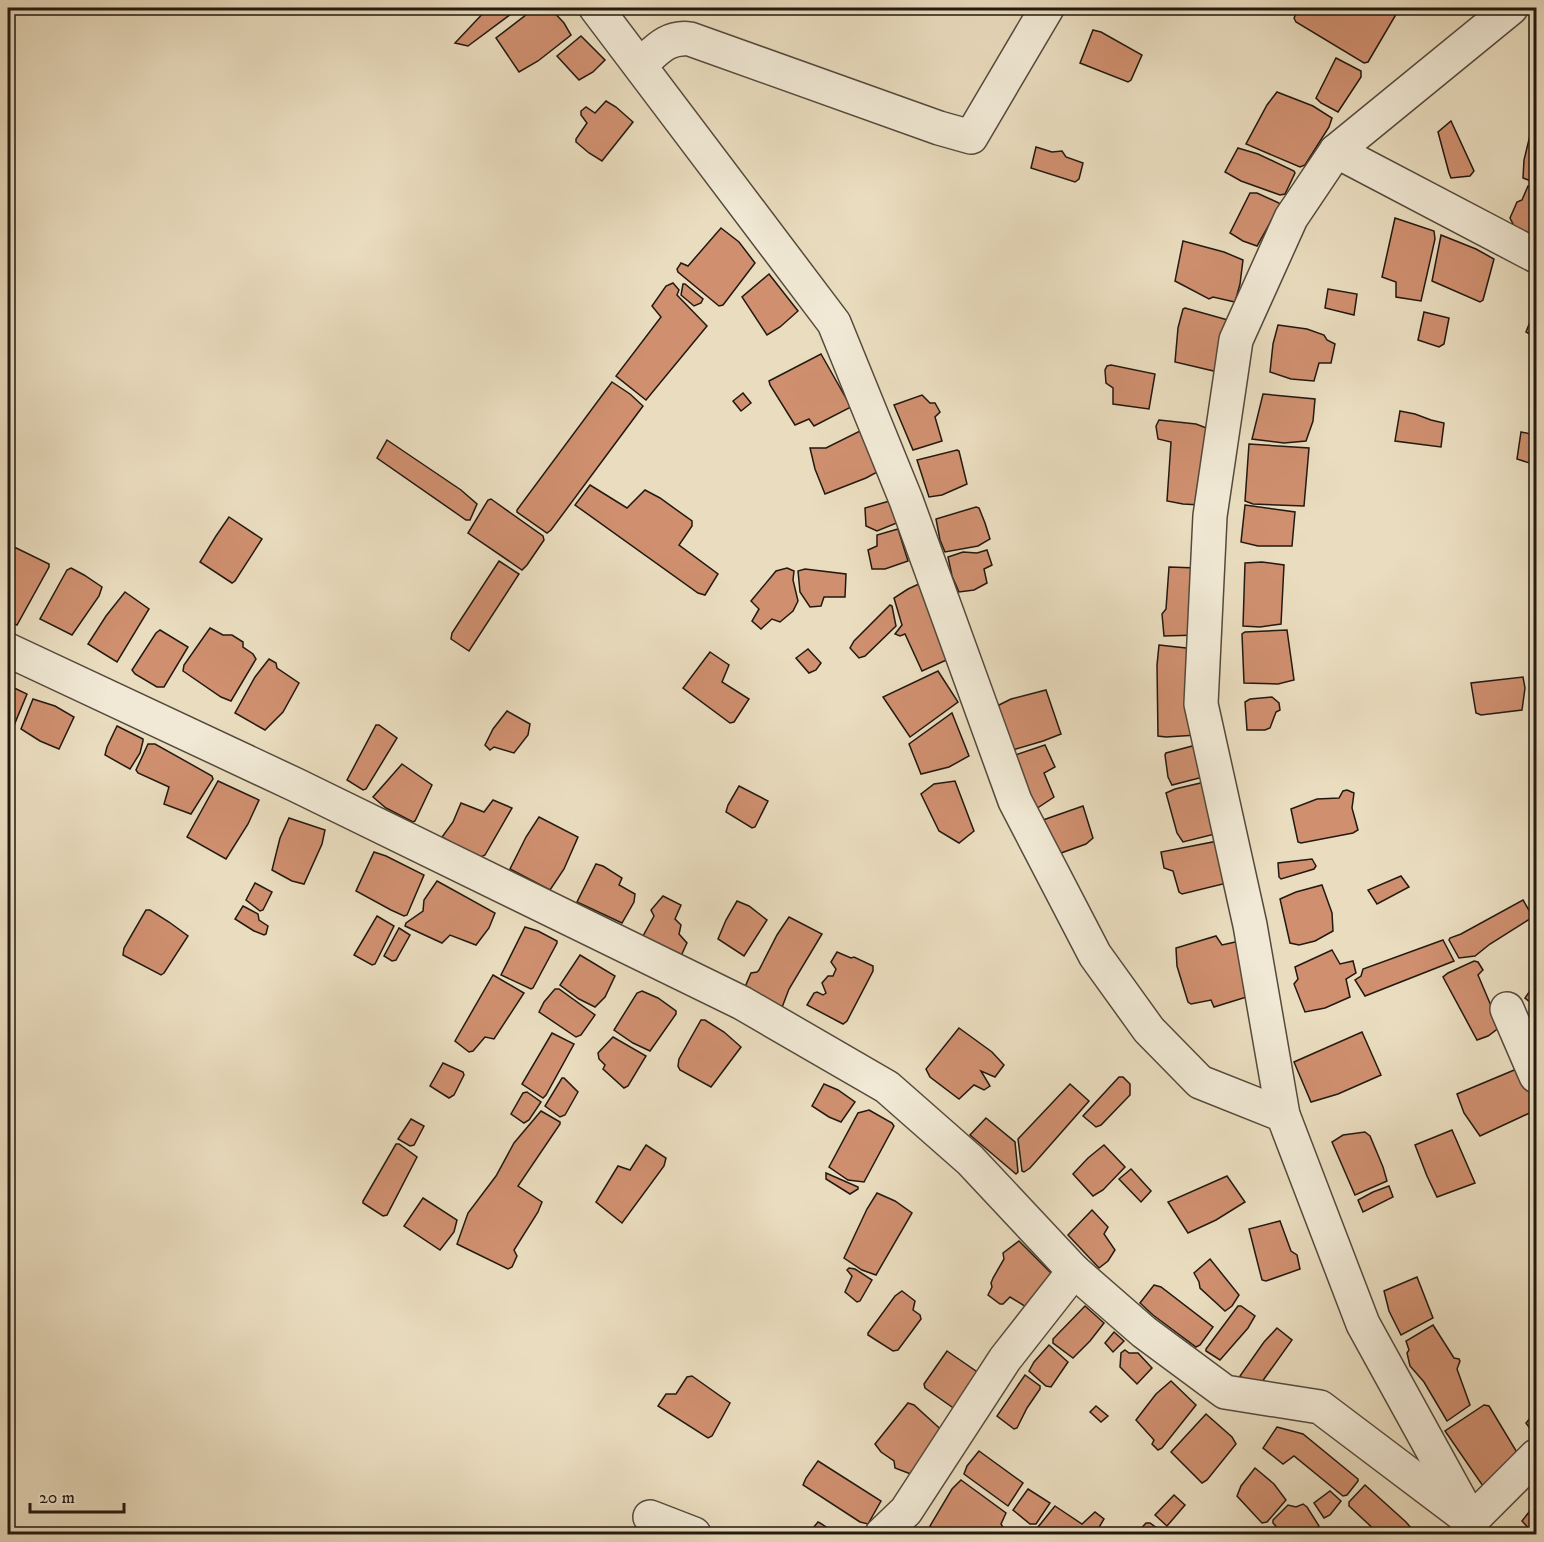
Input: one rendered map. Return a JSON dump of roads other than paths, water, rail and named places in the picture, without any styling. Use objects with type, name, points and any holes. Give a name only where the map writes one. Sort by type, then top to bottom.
[{"type":"street","points":[[596,8],[834,323],[906,500],[1015,801],[1095,955],[1149,1030],[1200,1082],[1283,1115]]},
{"type":"street","points":[[640,65],[664,43],[672,39],[690,39],[939,128],[971,137],[1047,8]]},
{"type":"street","points":[[1479,1528],[1364,1324],[1283,1115],[1250,925],[1201,704],[1210,516],[1236,340],[1291,218],[1336,151],[1499,11]]},
{"type":"street","points":[[1336,151],[1536,256]]},
{"type":"street","points":[[8,650],[296,784],[731,998],[887,1087],[970,1160],[1074,1271],[1144,1332],[1225,1392],[1320,1407],[1479,1528]]},
{"type":"street","points":[[1507,1009],[1536,1076]]},
{"type":"street","points":[[882,1534],[906,1510],[1005,1359],[1074,1271]]},
{"type":"street","points":[[1479,1528],[1536,1456]]},
{"type":"street","points":[[650,1516],[694,1534]]}]
